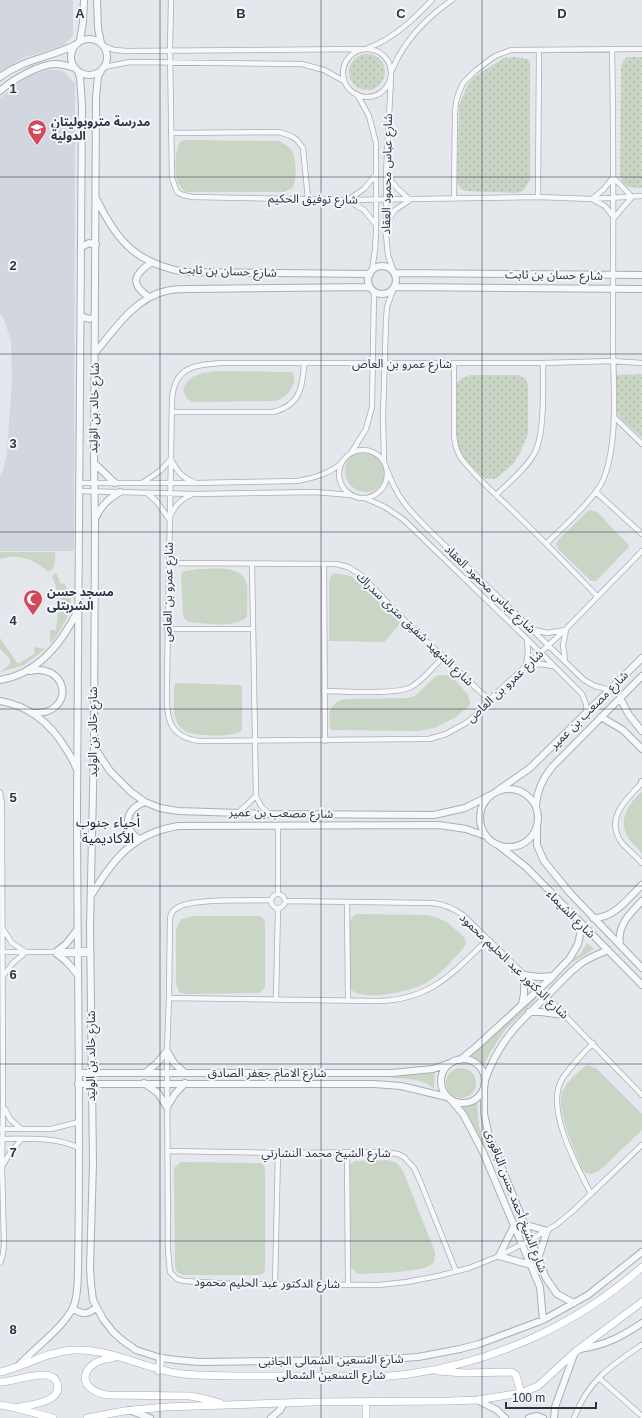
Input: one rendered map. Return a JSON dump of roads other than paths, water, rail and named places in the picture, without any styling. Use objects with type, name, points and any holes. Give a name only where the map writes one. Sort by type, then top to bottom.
[{"type":"main road","name":"شارع التسعين الشمالى","points":[[0,1372],[52,1354],[74,1350],[100,1353],[159,1370],[194,1375],[370,1376],[398,1375],[432,1370],[497,1353],[545,1332],[566,1321],[603,1297],[642,1267]]},
{"type":"main road","points":[[87,1418],[153,1407],[224,1404],[477,1400],[521,1393],[538,1386],[578,1351],[642,1302]]},
{"type":"main road","points":[[118,1357],[104,1359],[90,1366],[87,1370],[86,1379],[90,1388],[100,1394],[107,1395],[190,1396],[224,1404]]},
{"type":"main road","points":[[159,1370],[161,1358]]},
{"type":"main road","points":[[432,1370],[454,1372],[512,1372],[516,1375],[521,1393]]},
{"type":"main road","points":[[0,1382],[39,1375],[52,1376],[56,1381],[58,1391],[50,1399],[15,1408]]},
{"type":"main road","points":[[366,1402],[366,1418]]},
{"type":"main road","points":[[0,1405],[15,1408],[37,1416],[53,1418]]},
{"type":"street","points":[[76,69],[72,63],[71,53],[78,42],[83,22],[84,0]]},
{"type":"street","points":[[0,91],[24,74],[54,64],[64,65],[76,69],[83,74],[89,75],[95,74],[102,69],[106,63],[107,54],[102,44],[98,28],[98,0]]},
{"type":"street","name":"شارع توفيق الحكيم","points":[[171,0],[170,63],[172,178],[178,192],[183,195],[192,197],[348,200],[538,197],[592,199],[642,196]]},
{"type":"street","points":[[0,77],[28,61],[64,50],[78,42],[91,39],[119,50],[170,51],[363,49],[378,51],[383,55],[390,65],[391,72],[391,78],[386,88],[369,97],[357,94],[347,86],[344,81],[344,64],[351,55],[363,49],[374,46],[396,33],[432,0]]},
{"type":"street","points":[[391,72],[404,46],[412,36],[438,10],[452,0]]},
{"type":"street","points":[[454,199],[456,102],[463,83],[475,71],[495,56],[511,50],[642,49]]},
{"type":"street","points":[[538,197],[539,50]]},
{"type":"street","points":[[547,544],[596,492],[602,482],[607,467],[612,440],[614,417],[612,361],[614,218],[612,50]]},
{"type":"street","points":[[102,69],[130,62],[302,64],[324,70],[344,81]]},
{"type":"street","name":"شارع خالد بن الوليد","points":[[18,1366],[35,1348],[60,1326],[73,1308],[78,1284],[78,1084],[80,1024],[77,952],[77,774],[82,105],[80,78],[76,69]]},
{"type":"street","name":"شارع خالد بن الوليد","points":[[102,69],[98,77],[96,98],[94,746],[90,952],[92,1025],[92,1206],[90,1268],[92,1292],[96,1307],[113,1332],[136,1350],[161,1358]]},
{"type":"street","name":"شارع عباس محمود العقاد","points":[[391,78],[386,174],[386,225],[387,249],[394,272]]},
{"type":"street","name":"شارع عباس محمود العقاد","points":[[357,94],[369,116],[376,143],[376,226],[375,250],[371,272]]},
{"type":"street","points":[[171,133],[279,132],[291,136],[297,140],[303,148],[308,199]]},
{"type":"street","points":[[376,174],[364,188],[348,200],[364,210],[376,226]]},
{"type":"street","points":[[386,174],[397,188],[410,200],[395,210],[386,225]]},
{"type":"street","points":[[613,177],[632,197],[614,218]]},
{"type":"street","points":[[613,177],[592,199],[605,206],[614,218]]},
{"type":"street","name":"شارع حسان بن ثابت","points":[[96,198],[108,221],[118,236],[129,248],[142,257],[169,269],[184,272],[371,272]]},
{"type":"street","points":[[82,247],[89,243],[96,245]]},
{"type":"street","points":[[149,297],[140,291],[137,284],[137,276],[140,270],[152,262]]},
{"type":"street","points":[[79,484],[282,482],[304,480],[322,475],[342,463],[351,453],[366,429],[370,414],[373,364],[372,289],[368,278],[375,268],[382,266],[386,266],[394,272],[396,278],[386,314],[383,416],[384,461],[387,470],[387,478],[382,489],[372,496],[365,498],[351,495],[314,492],[170,494],[79,491]]},
{"type":"street","name":"شارع حسان بن ثابت","points":[[394,272],[613,276],[642,275]]},
{"type":"street","points":[[372,289],[377,293],[384,294],[394,288]]},
{"type":"street","name":"شارع حسان بن ثابت","points":[[394,288],[642,289]]},
{"type":"street","name":"شارع حسان بن ثابت","points":[[95,353],[123,319],[149,297],[165,291],[372,289]]},
{"type":"street","points":[[81,316],[89,319],[95,316]]},
{"type":"street","name":"شارع عمرو بن العاص","points":[[642,362],[612,361],[385,364],[223,363],[195,366],[185,371],[174,385],[172,412],[170,563],[167,629],[168,717],[172,728],[180,735],[192,740],[325,741],[420,739],[437,737],[456,729],[476,715],[489,700],[566,629],[642,551]]},
{"type":"street","points":[[454,363],[455,445],[457,451],[466,463],[496,495],[547,544],[597,596]]},
{"type":"street","points":[[496,495],[530,461],[539,444],[541,429],[543,363]]},
{"type":"street","points":[[172,412],[273,412],[280,410],[286,407],[297,397],[303,382],[304,364]]},
{"type":"street","points":[[614,417],[642,444]]},
{"type":"street","points":[[351,453],[369,450],[375,452],[384,461]]},
{"type":"street","points":[[141,483],[154,476],[171,459],[178,472],[183,477],[196,484]]},
{"type":"street","points":[[342,463],[339,470],[339,477],[341,484],[351,495]]},
{"type":"street","points":[[94,464],[115,483]]},
{"type":"street","name":"شارع عباس محمود العقاد","points":[[387,470],[397,494],[411,512],[589,683],[610,690]]},
{"type":"street","points":[[95,521],[104,504],[111,497],[120,492]]},
{"type":"street","points":[[596,492],[642,534]]},
{"type":"street","points":[[146,493],[158,502],[170,520]]},
{"type":"street","points":[[170,520],[175,506],[180,501],[194,494]]},
{"type":"street","name":"شارع عباس محمود العقاد","points":[[365,498],[385,507],[404,520],[527,639],[582,694],[585,699],[587,713]]},
{"type":"street","name":"شارع الشهيد شفيق مترى سدراك","points":[[170,563],[324,564],[342,565],[348,567],[361,575],[407,623],[489,700]]},
{"type":"street","points":[[252,564],[256,796],[261,806],[269,814]]},
{"type":"street","points":[[324,564],[325,741]]},
{"type":"street","points":[[0,680],[15,677],[27,672],[45,658],[60,641],[72,623],[79,607]]},
{"type":"street","points":[[167,629],[253,629]]},
{"type":"street","points":[[533,630],[546,632],[566,629],[563,645],[566,662]]},
{"type":"street","points":[[527,639],[528,652],[526,666],[540,664],[553,666]]},
{"type":"street","points":[[324,691],[392,692],[408,689],[419,681],[443,657]]},
{"type":"street","name":"شارع مصعب بن عمير","points":[[497,791],[530,768],[642,658]]},
{"type":"street","points":[[27,672],[44,670],[51,672],[57,676],[62,690],[61,698],[58,704],[52,709],[45,712],[34,713]]},
{"type":"street","name":"شارع مصعب بن عمير","points":[[536,806],[536,798],[540,786],[552,766],[642,676]]},
{"type":"street","points":[[620,698],[629,715],[642,731]]},
{"type":"street","points":[[0,701],[15,705],[34,713],[50,726],[74,762],[77,774]]},
{"type":"street","points":[[601,717],[623,730],[642,749]]},
{"type":"street","name":"شارع مصعب بن عمير","points":[[94,746],[117,779],[131,792],[145,802],[160,808],[178,811],[269,814],[434,815],[465,808],[491,795]]},
{"type":"street","points":[[642,783],[626,798],[619,808],[616,821],[617,833],[622,842],[642,863]]},
{"type":"street","points":[[510,789],[522,792],[532,800],[536,806],[538,813],[537,828],[528,841],[521,845],[506,847],[498,845],[486,836],[482,830],[480,815],[485,801],[497,791],[510,789]]},
{"type":"street","points":[[0,792],[2,804],[1,975],[3,1105],[1,1164],[4,1244],[0,1263]]},
{"type":"street","points":[[238,813],[256,796]]},
{"type":"street","points":[[139,839],[133,835],[129,829],[129,815],[132,809],[138,804],[145,802]]},
{"type":"street","name":"شارع مصعب بن عمير","points":[[91,895],[112,863],[139,839],[160,830],[178,826],[438,826],[466,829],[486,836]]},
{"type":"street","points":[[278,826],[278,894]]},
{"type":"street","name":"شارع الشيماء","points":[[537,828],[537,845],[544,861],[570,893],[642,968]]},
{"type":"street","name":"شارع الشيماء","points":[[498,845],[526,867],[642,985]]},
{"type":"street","points":[[593,918],[600,918],[614,912],[642,885]]},
{"type":"street","points":[[278,894],[273,896],[271,900],[273,906],[278,908]]},
{"type":"street","points":[[278,894],[283,896],[285,901],[282,907],[278,908]]},
{"type":"street","name":"شارع الدكتور عبد الحليم محمود","points":[[271,900],[195,902],[177,907],[172,912],[170,918],[167,1051],[168,1250],[170,1272],[177,1279],[192,1282],[234,1284],[378,1285],[407,1282],[456,1272],[499,1256],[530,1240],[566,1218],[642,1145]]},
{"type":"street","name":"شارع الدكتور عبد الحليم محمود","points":[[285,901],[417,902],[443,904],[453,908],[463,915],[487,940],[547,996],[563,1015],[593,1043],[642,1095]]},
{"type":"street","points":[[620,945],[620,928],[624,921],[642,901]]},
{"type":"street","points":[[347,902],[348,1001]]},
{"type":"street","points":[[276,999],[278,908]]},
{"type":"street","name":"شارع الامام جعفر الصادق","points":[[79,1073],[392,1073],[433,1069],[456,1061],[477,1046],[553,976],[575,952],[582,925]]},
{"type":"street","points":[[57,952],[70,940],[77,930]]},
{"type":"street","points":[[2,931],[12,942],[26,952]]},
{"type":"street","points":[[169,998],[348,1001],[397,1000],[419,994],[432,988],[444,980],[487,940]]},
{"type":"street","points":[[485,1083],[483,1073],[479,1067],[474,1062],[467,1060],[456,1061],[448,1066],[443,1071],[441,1077],[443,1091],[448,1098],[456,1102],[464,1103],[471,1102],[477,1098],[482,1092],[485,1083],[490,1064],[504,1040],[529,1012],[581,964],[608,950]]},
{"type":"street","points":[[1,952],[90,952]]},
{"type":"street","points":[[1,975],[12,963],[26,952]]},
{"type":"street","points":[[57,952],[78,976]]},
{"type":"street","points":[[522,1004],[525,990],[524,974],[538,977],[553,976]]},
{"type":"street","points":[[529,1012],[546,1012],[563,1015]]},
{"type":"street","points":[[591,1194],[580,1173],[567,1140],[556,1105],[562,1080],[593,1043]]},
{"type":"street","points":[[145,1073],[157,1063],[167,1051],[174,1063],[185,1073]]},
{"type":"street","points":[[144,1083],[158,1094],[167,1107],[175,1094],[185,1083]]},
{"type":"street","name":"شارع الامام جعفر الصادق","points":[[78,1084],[185,1083],[387,1085],[401,1086],[448,1098]]},
{"type":"street","name":"شارع الشيخ أحمد حسن الباقورى","points":[[485,1083],[484,1114],[489,1136],[530,1240],[546,1278],[551,1286],[562,1297],[574,1303]]},
{"type":"street","name":"شارع الشيخ أحمد حسن الباقورى","points":[[448,1098],[462,1114],[480,1145],[540,1287],[543,1320]]},
{"type":"street","points":[[0,1110],[3,1105]]},
{"type":"street","points":[[3,1105],[10,1119],[22,1129]]},
{"type":"street","points":[[2,1129],[51,1129],[79,1122]]},
{"type":"street","points":[[1,1139],[62,1141],[79,1148]]},
{"type":"street","points":[[1,1164],[22,1139]]},
{"type":"street","name":"شارع الشيخ محمد النشارتي","points":[[168,1151],[278,1153],[392,1152],[404,1157],[409,1161],[420,1181],[456,1272]]},
{"type":"street","points":[[275,1285],[278,1153]]},
{"type":"street","points":[[347,1153],[348,1285]]},
{"type":"street","points":[[79,1206],[92,1206]]},
{"type":"street","points":[[524,1224],[547,1230],[538,1259]]},
{"type":"street","points":[[514,1226],[499,1256],[531,1265]]},
{"type":"street","name":"شارع التسعين الشمالى الجانبى","points":[[161,1358],[206,1362],[370,1360],[418,1357],[460,1349],[479,1344],[543,1320],[588,1296],[642,1252]]},
{"type":"street","points":[[73,1308],[83,1314],[89,1313],[96,1307]]},
{"type":"street","points":[[554,1418],[555,1407],[578,1351],[607,1343],[626,1334],[642,1323]]},
{"type":"street","points":[[574,1418],[584,1395],[608,1368],[642,1345]]},
{"type":"street","points":[[599,1378],[642,1416]]},
{"type":"street","points":[[477,1400],[497,1410],[505,1418]]},
{"type":"street","points":[[271,1418],[280,1410],[284,1403]]},
{"type":"street","points":[[129,1410],[150,1418]]},
{"type":"street","points":[[113,1418],[119,1412]]},
{"type":"street","points":[[529,1418],[537,1416],[543,1418]]},
{"type":"place","name":"مدرسة متروبوليتان الدولية","points":[[37,146]]},
{"type":"place","name":"مسجد حسن الشربتلى","points":[[33,616]]},
{"type":"district","name":"أحياء جنوب الأكاديمية","points":[[108,830]]}]
